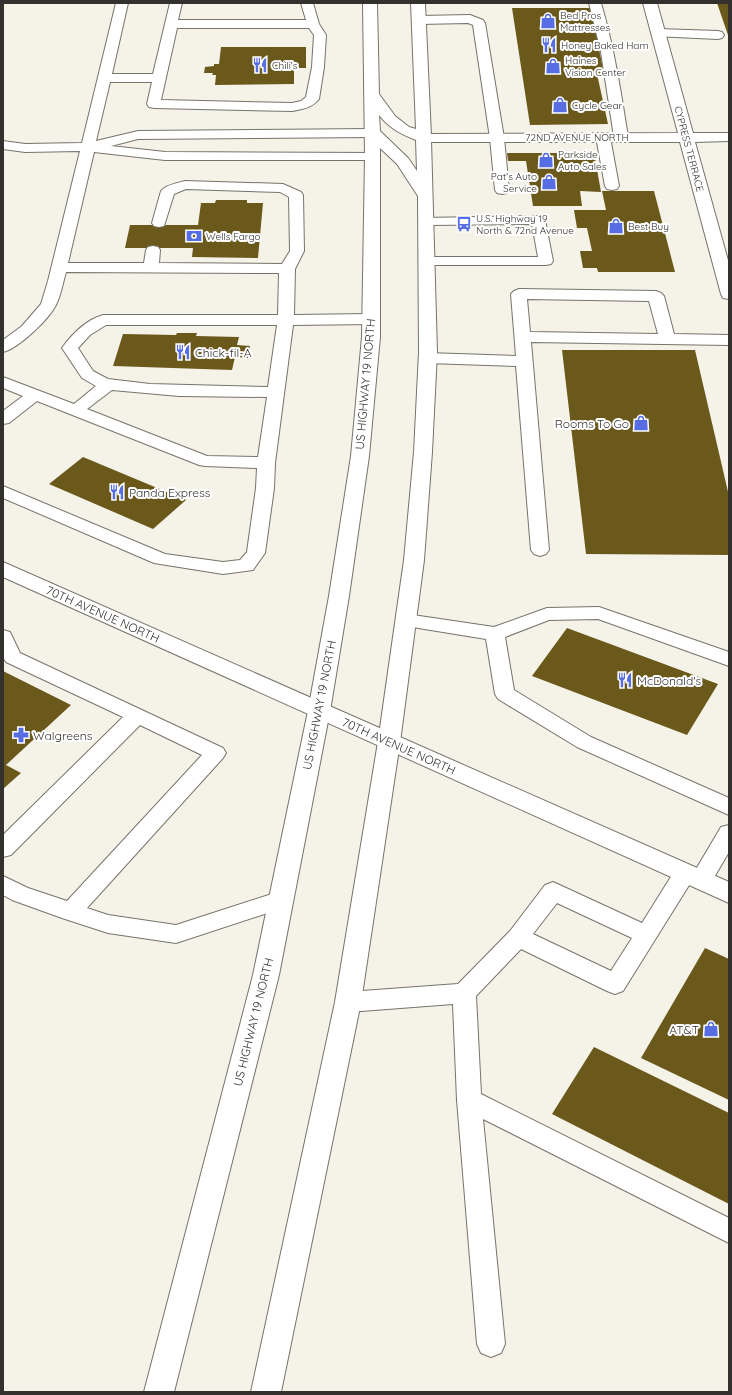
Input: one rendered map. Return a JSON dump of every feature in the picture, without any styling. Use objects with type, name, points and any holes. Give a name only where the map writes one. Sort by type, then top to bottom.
[{"type":"main road","name":"US HIGHWAY 19 NORTH","points":[[159,1392],[266,976],[319,710],[339,596],[360,456],[371,319],[373,133],[370,3]]},
{"type":"main road","points":[[270,1390],[348,1002],[389,742],[414,560],[422,460],[427,358],[425,138],[418,3]]},
{"type":"main road","name":"CYPRESS TERRACE","points":[[650,3],[685,137],[729,294]]},
{"type":"main road","points":[[372,95],[390,119],[404,130],[425,138]]},
{"type":"main road","points":[[373,133],[403,161],[426,196]]},
{"type":"main road","name":"72ND AVENUE NORTH","points":[[425,138],[729,137]]},
{"type":"main road","name":"70TH AVENUE NORTH","points":[[3,569],[729,893]]},
{"type":"lane","points":[[3,347],[28,329],[48,305],[60,267],[122,3]]},
{"type":"lane","points":[[176,3],[154,104],[292,107],[305,104],[312,99],[318,67],[320,35],[312,24],[307,3]]},
{"type":"lane","points":[[595,3],[610,64],[621,137]]},
{"type":"lane","points":[[419,20],[470,19],[479,23],[497,138],[502,190]]},
{"type":"lane","points":[[171,24],[312,24]]},
{"type":"lane","points":[[658,33],[718,35]]},
{"type":"lane","points":[[104,78],[159,78]]},
{"type":"lane","points":[[88,147],[138,135],[373,133]]},
{"type":"lane","points":[[603,137],[612,186]]},
{"type":"lane","points":[[3,145],[25,148],[88,147],[165,156],[373,156]]},
{"type":"lane","points":[[3,491],[161,559],[223,568],[246,566],[256,553],[265,488],[266,463],[286,320],[287,270],[297,250],[296,196],[283,188],[185,185],[168,191],[160,223]]},
{"type":"lane","points":[[426,221],[538,220],[546,261],[427,261]]},
{"type":"lane","points":[[151,268],[153,250]]},
{"type":"lane","points":[[60,267],[287,270]]},
{"type":"lane","points":[[540,550],[519,294],[656,296],[667,340]]},
{"type":"lane","points":[[276,392],[166,390],[108,385],[92,378],[79,365],[70,348],[82,333],[103,320],[371,319]]},
{"type":"lane","points":[[523,337],[729,340]]},
{"type":"lane","points":[[427,358],[524,361]]},
{"type":"lane","points":[[3,382],[205,461],[266,463]]},
{"type":"lane","points":[[76,410],[108,385]]},
{"type":"lane","points":[[3,419],[36,394]]},
{"type":"lane","points":[[406,620],[495,634],[547,614],[599,613],[729,659]]},
{"type":"lane","points":[[495,634],[505,694],[584,742],[729,807]]},
{"type":"lane","points":[[3,637],[13,657],[216,753],[70,912]]},
{"type":"lane","points":[[3,849],[137,715]]},
{"type":"lane","points":[[518,937],[615,984],[646,935],[729,833]]},
{"type":"lane","points":[[3,885],[20,894],[108,924],[176,934],[281,900]]},
{"type":"lane","points":[[348,1002],[464,993],[518,937],[553,892],[646,935]]},
{"type":"lane","points":[[464,993],[469,1100],[492,1344]]},
{"type":"lane","points":[[469,1100],[729,1230]]},
{"type":"building","points":[[717,3],[729,3],[729,38]]},
{"type":"building","points":[[512,8],[591,8],[604,74],[597,74],[608,124],[530,125]]},
{"type":"building","name":"Chili's","points":[[221,47],[306,47],[306,68],[294,68],[294,84],[215,85],[216,75],[212,75],[213,73],[204,73],[205,67],[219,64]]},
{"type":"building","points":[[507,153],[575,153],[576,158],[595,158],[601,192],[580,191],[582,206],[533,206],[526,161],[508,161]]},
{"type":"building","points":[[602,191],[654,191],[675,272],[598,272],[597,268],[583,268],[580,251],[592,251],[587,228],[577,228],[574,210],[606,210]]},
{"type":"building","name":"Wells Fargo","points":[[216,200],[247,200],[247,203],[263,203],[258,258],[192,257],[193,248],[125,248],[130,225],[198,225],[201,203],[215,203]]},
{"type":"building","name":"Chick-fil-A","points":[[177,333],[197,333],[196,336],[239,337],[237,345],[250,346],[248,358],[235,357],[232,370],[113,366],[123,334],[176,335]]},
{"type":"building","name":"Rooms To Go","points":[[562,350],[695,350],[729,496],[729,555],[586,554]]},
{"type":"building","name":"Panda Express","points":[[83,457],[186,500],[153,529],[49,484]]},
{"type":"building","name":"McDonald's","points":[[567,628],[718,684],[687,735],[532,676]]},
{"type":"building","name":"Walgreens","points":[[3,671],[71,705],[6,765],[21,773],[3,789]]},
{"type":"building","points":[[705,948],[729,959],[729,1100],[641,1058]]},
{"type":"building","points":[[594,1047],[729,1113],[729,1204],[552,1114]]},
{"type":"place","name":"Bed Pros Mattresses","points":[[548,21]]},
{"type":"place","name":"Honey Baked Ham","points":[[549,45]]},
{"type":"place","name":"Chili's","points":[[260,65]]},
{"type":"place","name":"Haines Vision Center","points":[[553,66]]},
{"type":"place","name":"Cycle Gear","points":[[560,105]]},
{"type":"place","name":"Parkside Auto Sales","points":[[546,160]]},
{"type":"place","name":"Pat's Auto Service","points":[[549,182]]},
{"type":"place","name":"U.S. Highway 19 North & 72nd Avenue","points":[[464,224]]},
{"type":"place","name":"Best Buy","points":[[616,226]]},
{"type":"place","name":"Wells Fargo","points":[[194,236]]},
{"type":"place","name":"Chick-fil-A","points":[[183,352]]},
{"type":"place","name":"Rooms To Go","points":[[641,423]]},
{"type":"place","name":"Panda Express","points":[[117,492]]},
{"type":"place","name":"McDonald's","points":[[625,680]]},
{"type":"place","name":"Walgreens","points":[[21,735]]},
{"type":"place","name":"AT&T","points":[[711,1029]]}]
